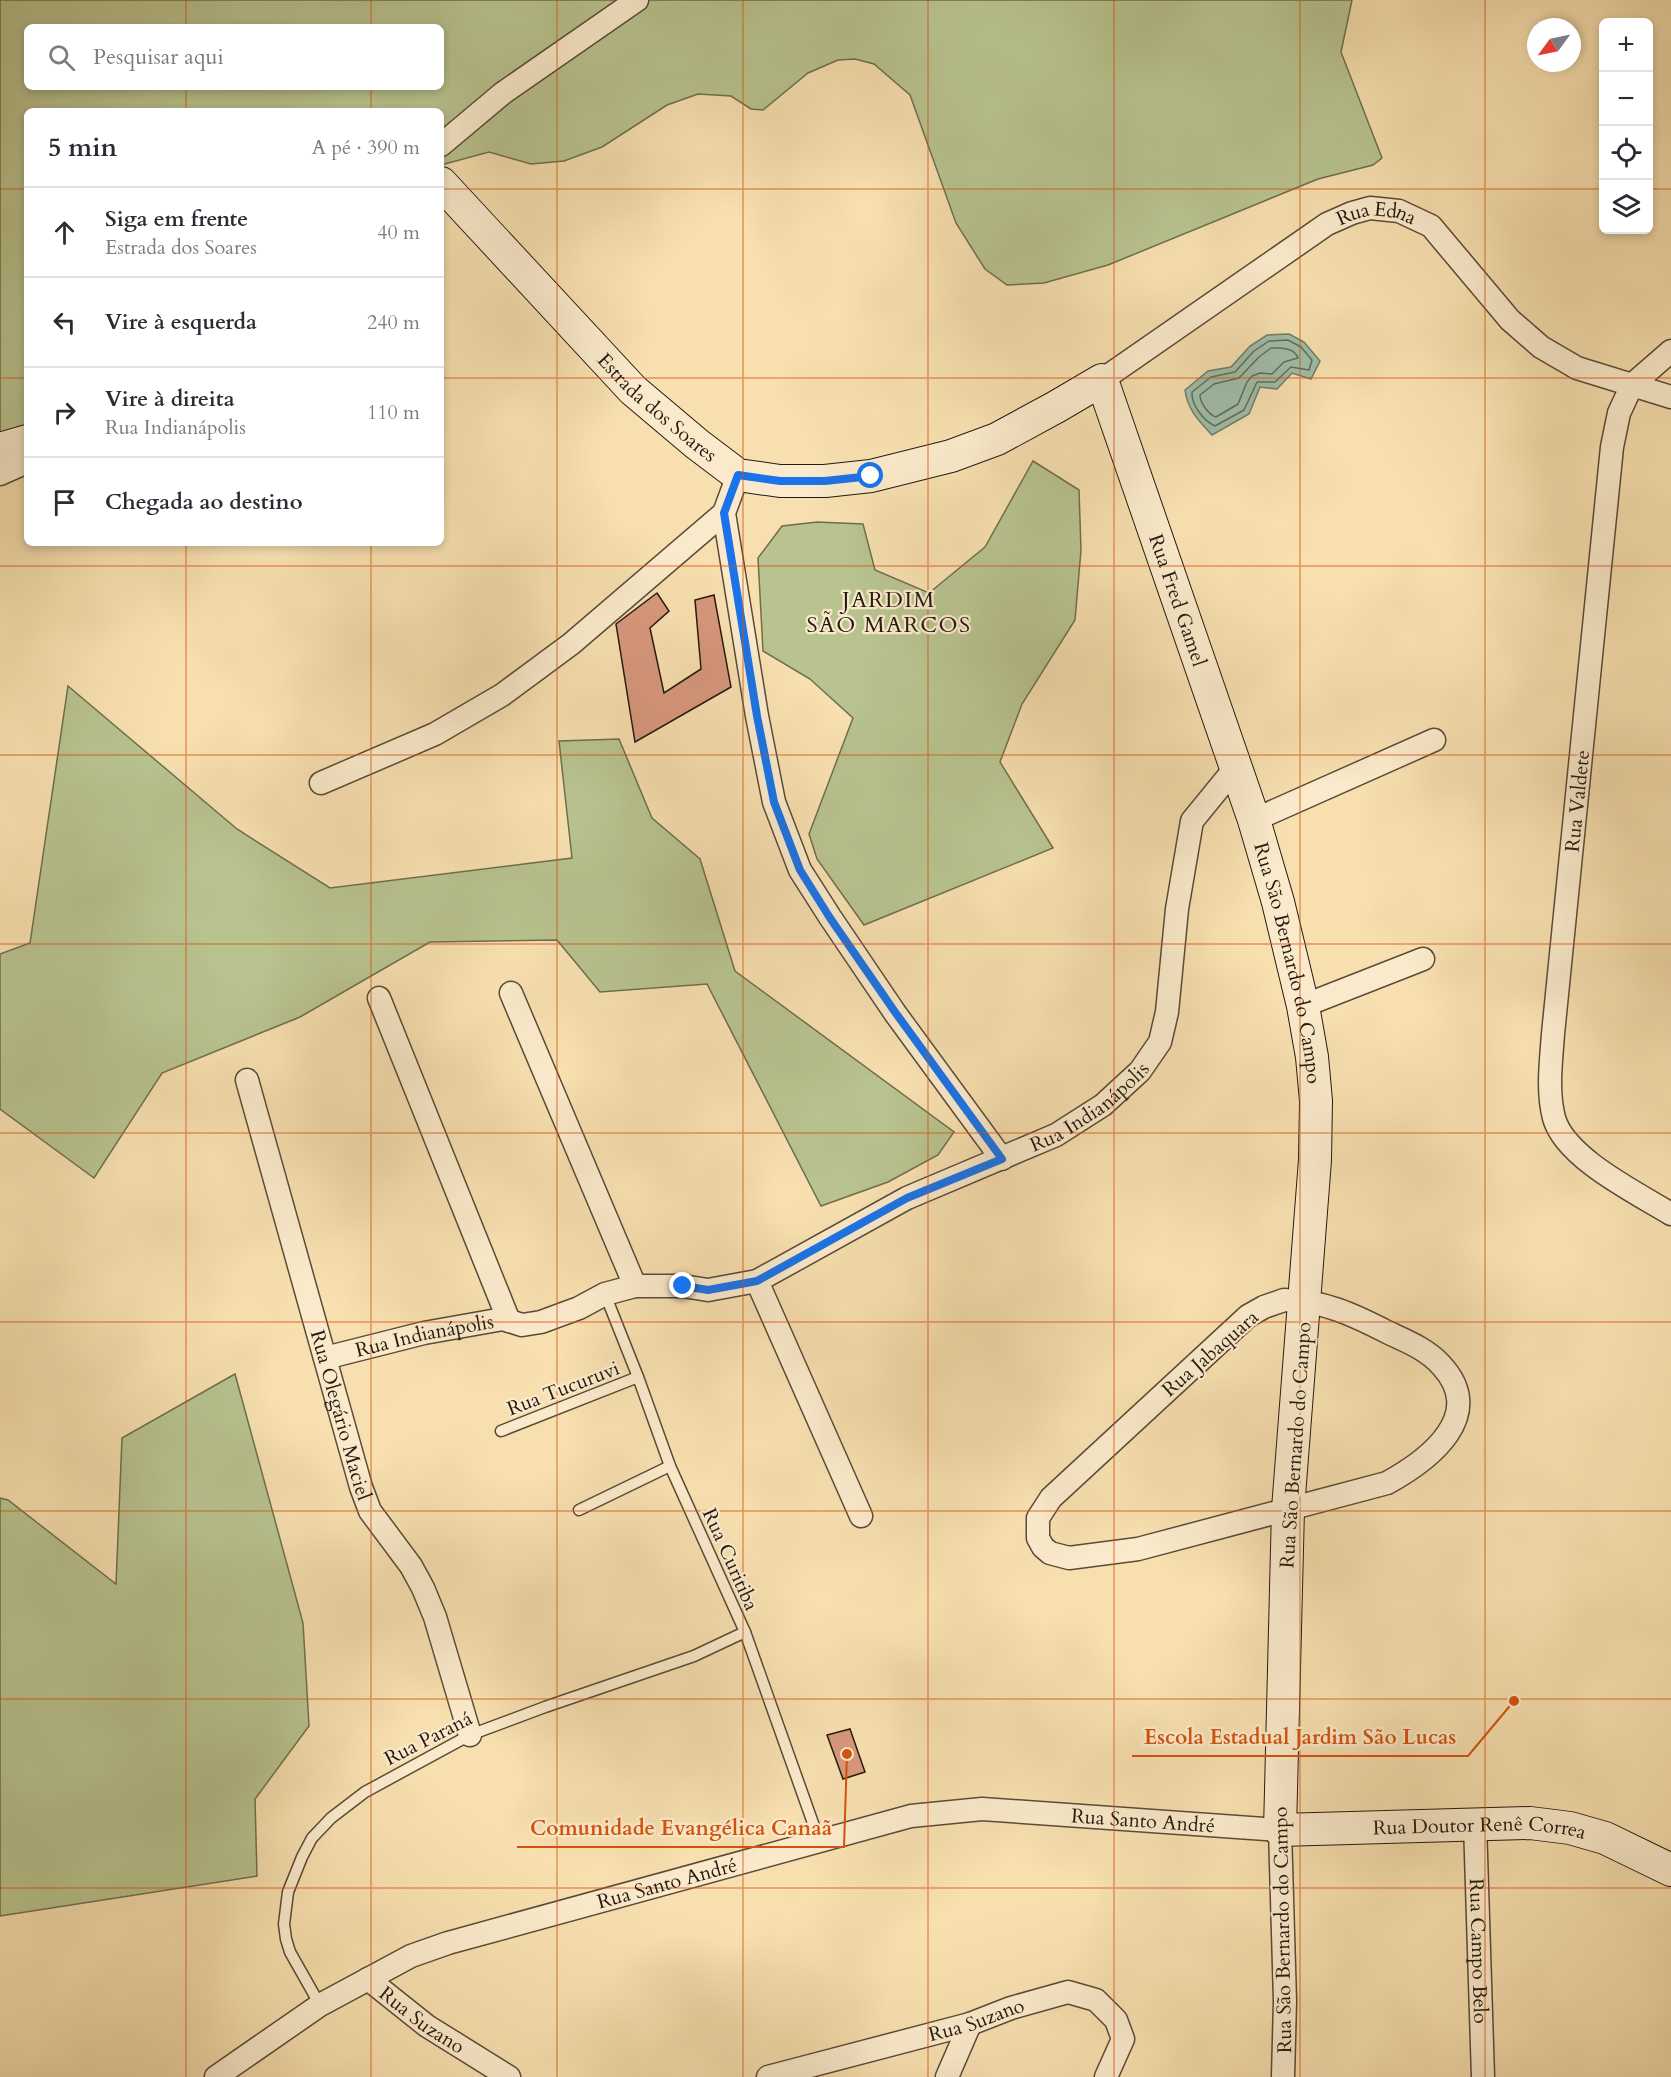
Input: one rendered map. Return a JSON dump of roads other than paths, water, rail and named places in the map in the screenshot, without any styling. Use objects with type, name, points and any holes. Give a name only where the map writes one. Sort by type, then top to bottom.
[{"type":"street","points":[[444,143],[503,93],[637,0]]},
{"type":"street","name":"Estrada dos Soares","points":[[444,186],[633,390],[738,475],[780,481],[825,481],[871,476],[951,456],[997,439],[1102,380]]},
{"type":"street","name":"Rua Edna","points":[[1102,380],[1327,224],[1370,208],[1399,211],[1431,226],[1510,320],[1541,347],[1577,368],[1671,397]]},
{"type":"street","name":"Rua Valdete","points":[[1671,351],[1632,385],[1619,413],[1612,447],[1554,1023],[1550,1089],[1555,1120],[1566,1141],[1591,1164],[1671,1214]]},
{"type":"street","name":"Rua Fred Gamel","points":[[1102,380],[1254,820]]},
{"type":"street","points":[[0,449],[24,442]]},
{"type":"street","points":[[0,474],[24,463]]},
{"type":"street","points":[[321,783],[435,734],[502,695],[571,644],[724,513],[738,475]]},
{"type":"street","points":[[724,513],[757,716],[774,802],[800,870],[888,1003],[1002,1159]]},
{"type":"street","points":[[1254,820],[1434,740]]},
{"type":"street","name":"Rua Indianápolis","points":[[325,1358],[424,1333],[503,1319],[522,1325],[541,1322],[579,1308],[605,1294],[635,1286],[683,1286],[708,1290],[757,1281],[907,1198],[1056,1134],[1103,1105],[1140,1071],[1160,1042],[1167,1012],[1177,909],[1192,821],[1236,767]]},
{"type":"street","name":"Rua São Bernardo do Campo","points":[[1254,820],[1278,902],[1303,1006],[1312,1057],[1316,1101],[1315,1160],[1288,1509],[1280,1830],[1285,2001],[1283,2077]]},
{"type":"street","points":[[1303,1006],[1423,959]]},
{"type":"street","points":[[511,993],[635,1286]]},
{"type":"street","points":[[379,998],[509,1321]]},
{"type":"street","name":"Rua Olegário Maciel","points":[[247,1080],[360,1487],[370,1511],[411,1566],[423,1588],[435,1617],[470,1735]]},
{"type":"street","points":[[757,1281],[861,1516]]},
{"type":"street","name":"Rua Jabaquara","points":[[1284,1300],[1305,1300],[1349,1313],[1423,1350],[1441,1364],[1453,1380],[1458,1397],[1455,1423],[1435,1451],[1413,1469],[1387,1483],[1138,1549],[1069,1558],[1050,1553],[1043,1547],[1038,1538],[1038,1518],[1051,1498],[1065,1484],[1248,1316],[1284,1300]]},
{"type":"street","name":"Rua Santo André","points":[[216,2077],[320,2005],[411,1956],[448,1943],[910,1816],[982,1809],[1280,1830]]},
{"type":"street","name":"Rua Campo Belo","points":[[1475,1823],[1483,2077]]},
{"type":"street","name":"Rua Doutor Renê Correa","points":[[1280,1830],[1530,1823],[1570,1828],[1605,1838],[1671,1870]]},
{"type":"street","name":"Rua Suzano","points":[[368,1979],[427,2026],[509,2077]]},
{"type":"street","name":"Rua Suzano","points":[[768,2077],[970,2024],[1011,2008],[1068,1992],[1096,2000],[1116,2020],[1123,2039],[1106,2077]]},
{"type":"street","points":[[947,2077],[970,2024]]},
{"type":"lane","name":"Rua Curitiba","points":[[605,1294],[670,1466],[745,1632],[819,1840]]},
{"type":"lane","name":"Rua Tucuruvi","points":[[501,1431],[638,1377]]},
{"type":"lane","points":[[579,1509],[670,1466]]},
{"type":"lane","name":"Rua Paraná","points":[[320,2005],[290,1952],[284,1924],[288,1892],[302,1857],[312,1838],[331,1818],[365,1792],[470,1735],[694,1656],[745,1632]]},
{"type":"water","points":[[1289,334],[1304,342],[1320,361],[1311,379],[1292,373],[1277,389],[1260,387],[1249,414],[1212,435],[1191,409],[1185,390],[1208,371],[1231,367],[1250,346],[1267,335]]},
{"type":"place","name":"Escola Estadual Jardim São Lucas","points":[[1514,1701]]},
{"type":"place","name":"Comunidade Evangélica Canaã","points":[[847,1754]]},
{"type":"district","name":"JARDIM SÃO MARCOS","points":[[889,612]]}]
